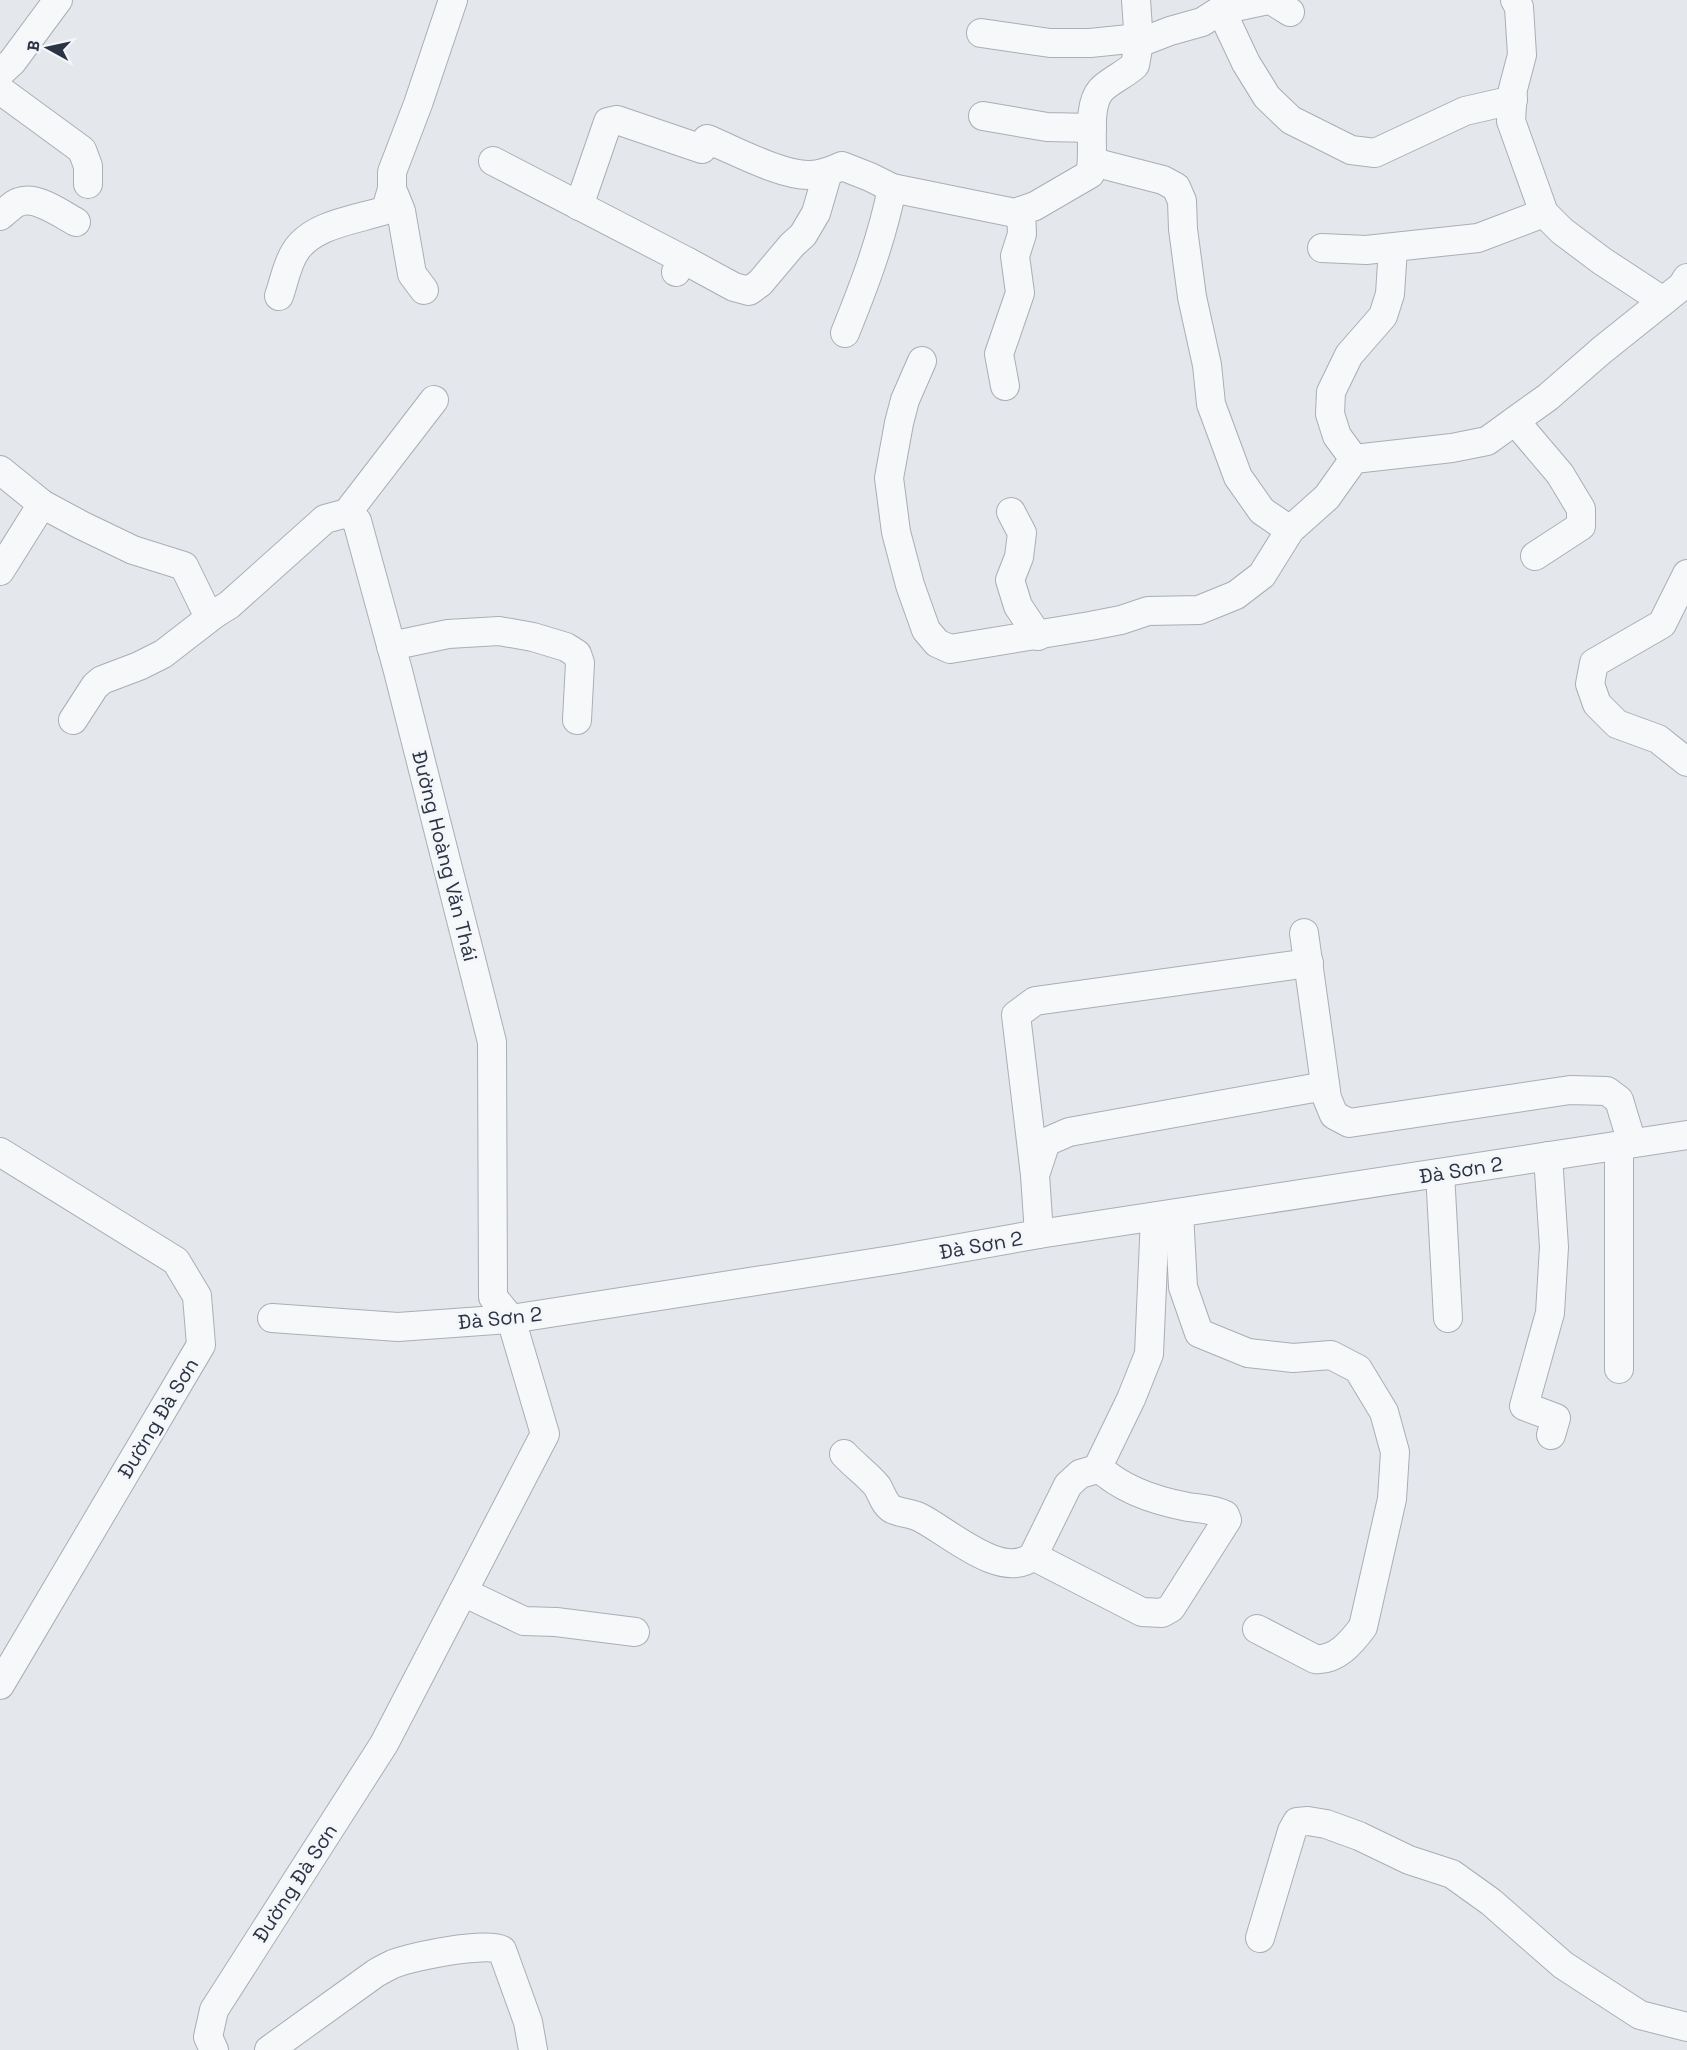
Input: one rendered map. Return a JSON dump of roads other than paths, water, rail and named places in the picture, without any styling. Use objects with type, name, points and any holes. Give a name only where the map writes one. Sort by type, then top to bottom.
[{"type":"street","points":[[0,73],[12,62],[58,0]]},
{"type":"street","points":[[279,296],[294,254],[304,239],[318,231],[383,211],[387,207],[392,189],[392,172],[453,0]]},
{"type":"street","points":[[579,206],[610,120],[616,120],[702,150],[707,139],[771,167],[809,175],[828,172],[842,166],[892,188],[1015,213],[1035,206],[1090,174],[1093,162],[1090,137],[1095,104],[1101,91],[1136,65],[1139,40],[1136,0]]},
{"type":"street","points":[[1515,0],[1519,7],[1522,55],[1513,90],[1511,121],[1544,213],[1562,231],[1602,261],[1663,301]]},
{"type":"street","points":[[981,33],[1050,43],[1139,40],[1202,21],[1221,10],[1276,4]]},
{"type":"street","points":[[1221,10],[1246,63],[1267,97],[1291,120],[1351,150],[1375,153],[1465,111],[1513,100]]},
{"type":"street","points":[[0,90],[82,150],[88,166],[88,184]]},
{"type":"street","points":[[983,116],[1047,127],[1092,128]]},
{"type":"street","points":[[493,161],[579,206],[682,267],[749,291],[760,283],[803,235],[816,213],[828,172]]},
{"type":"street","points":[[1093,162],[1163,180],[1176,187],[1182,201],[1183,230],[1192,297],[1207,365],[1211,404],[1238,477],[1262,511],[1290,530]]},
{"type":"street","points":[[845,333],[886,219],[892,188]]},
{"type":"street","points":[[392,189],[401,211],[412,274],[424,290]]},
{"type":"street","points":[[0,216],[16,202],[26,200],[37,202],[76,222]]},
{"type":"street","points":[[1005,386],[999,354],[1020,293],[1015,256],[1022,234],[1020,210]]},
{"type":"street","points":[[1322,248],[1366,250],[1478,238],[1544,213]]},
{"type":"street","points":[[1354,459],[1337,436],[1330,414],[1331,392],[1349,355],[1383,316],[1390,294],[1393,248]]},
{"type":"street","points":[[922,361],[905,400],[889,478],[896,532],[910,585],[926,630],[937,643],[950,649],[1038,636],[1121,620],[1148,611],[1199,610],[1236,595],[1262,575],[1290,530],[1327,497],[1354,459],[1452,448],[1487,441],[1548,397],[1683,286],[1687,279]]},
{"type":"street","points":[[73,720],[95,686],[102,680],[163,654],[229,604],[324,519],[347,513],[434,400]]},
{"type":"street","points":[[1515,421],[1560,474],[1581,509],[1581,526],[1534,556]]},
{"type":"street","points":[[0,471],[42,504],[133,550],[184,566],[206,609],[216,613]]},
{"type":"street","points":[[0,571],[42,504]]},
{"type":"street","points":[[1011,512],[1022,533],[1019,557],[1010,580],[1018,606],[1038,636]]},
{"type":"street","name":"Đường Hoàng Văn Thái","points":[[347,513],[357,521],[492,1042],[493,1297],[511,1319]]},
{"type":"street","points":[[1685,583],[1662,624],[1594,663],[1590,684],[1597,704],[1617,724],[1658,739],[1687,762]]},
{"type":"street","points":[[391,646],[448,634],[499,631],[533,637],[566,647],[577,654],[580,663],[577,720]]},
{"type":"street","points":[[1304,933],[1327,1098],[1334,1115],[1349,1123],[1570,1090],[1607,1091],[1619,1100],[1625,1144],[1619,1369]]},
{"type":"street","points":[[1039,1234],[1035,1175],[1016,1015],[1035,1001],[1309,963]]},
{"type":"street","points":[[1035,1175],[1046,1142],[1069,1132],[1325,1086]]},
{"type":"street","name":"Đà Sơn 2","points":[[272,1318],[398,1327],[511,1319],[898,1259],[1039,1234],[1687,1135]]},
{"type":"street","name":"Đường Đà Sơn","points":[[0,1152],[176,1261],[197,1296],[201,1346],[0,1685]]},
{"type":"street","points":[[1548,1156],[1554,1247],[1550,1313],[1524,1406],[1556,1418],[1551,1435]]},
{"type":"street","points":[[1440,1173],[1448,1318]]},
{"type":"street","points":[[844,1454],[877,1486],[891,1508],[919,1517],[994,1561],[1018,1564],[1028,1561],[1034,1556],[1068,1485],[1080,1474],[1097,1469],[1131,1399],[1149,1354],[1167,1215]]},
{"type":"street","points":[[1167,1215],[1183,1287],[1199,1333],[1248,1353],[1293,1358],[1331,1355],[1358,1369],[1384,1412],[1395,1452],[1392,1499],[1363,1627],[1337,1653],[1324,1660],[1309,1656],[1257,1629]]},
{"type":"street","name":"Đường Đà Sơn","points":[[214,2050],[208,2037],[214,2010],[384,1744],[545,1434],[511,1319]]},
{"type":"street","points":[[1034,1556],[1142,1612],[1162,1613],[1172,1608],[1227,1520],[1225,1515],[1213,1510],[1154,1498],[1111,1479],[1098,1467]]},
{"type":"street","points":[[463,1592],[524,1621],[556,1622],[636,1632]]},
{"type":"street","points":[[1260,1938],[1292,1831],[1297,1822],[1326,1824],[1359,1836],[1409,1860],[1452,1874],[1491,1902],[1563,1965],[1640,2015],[1687,2027]]},
{"type":"street","points":[[269,2050],[376,1973],[391,1965],[435,1954],[488,1947],[502,1950],[528,2022],[534,2050]]}]
